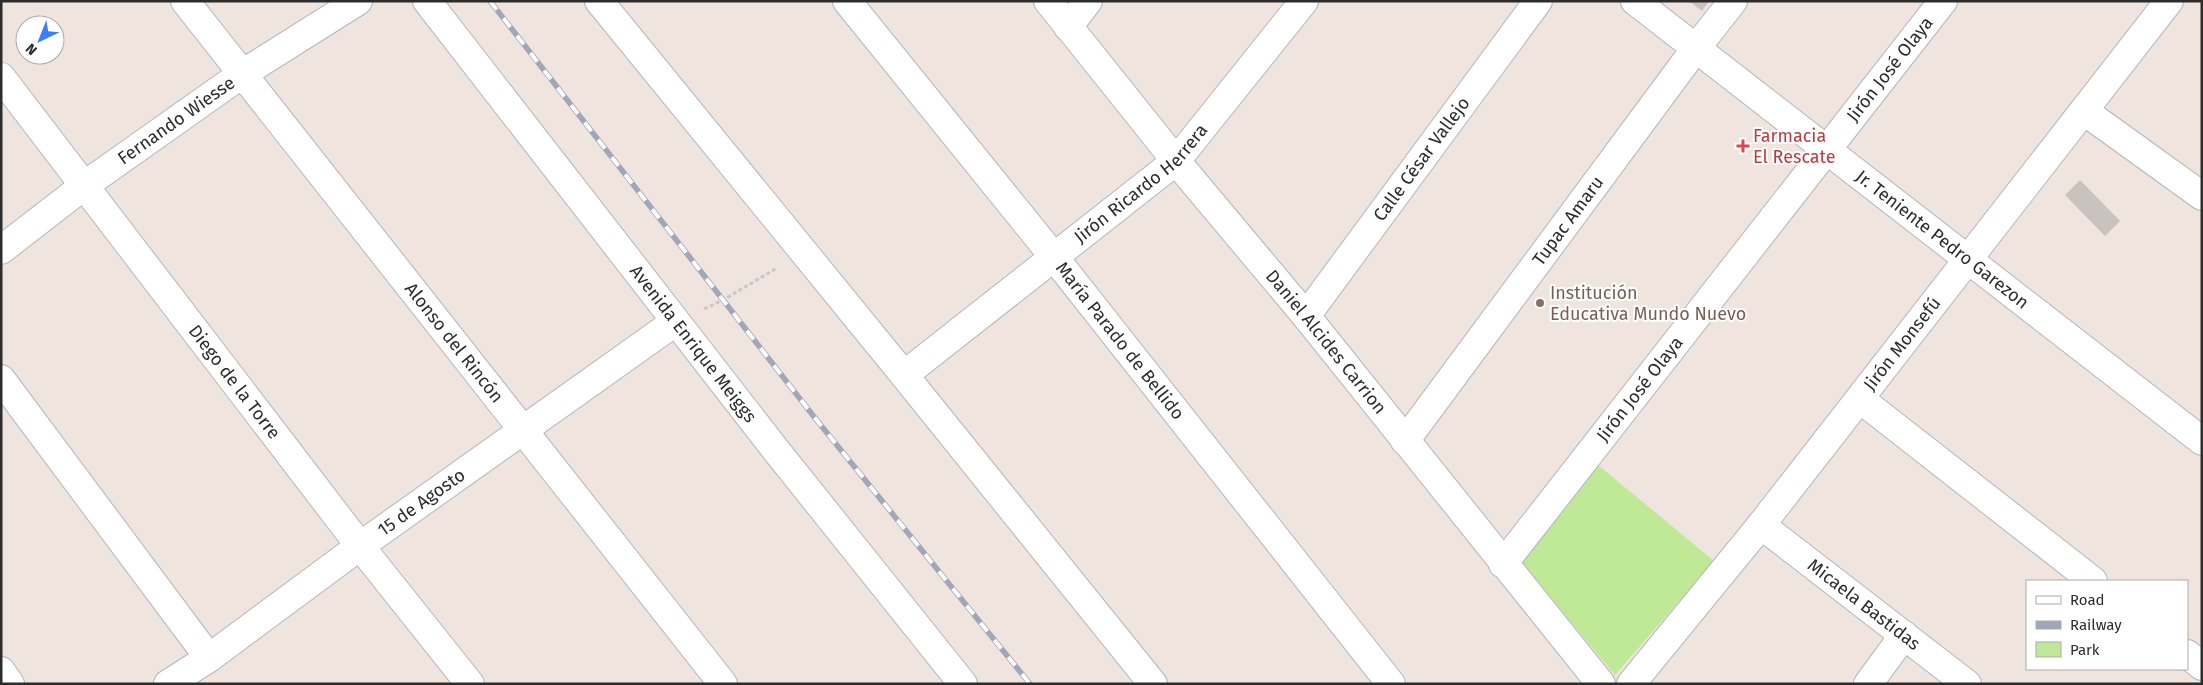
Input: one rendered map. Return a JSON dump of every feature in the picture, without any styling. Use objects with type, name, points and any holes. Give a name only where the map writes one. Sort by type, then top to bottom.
[{"type":"street","name":"Alonso del Rincón","points":[[185,1],[723,684]]},
{"type":"street","name":"Fernando Wiesse","points":[[1,250],[85,185],[242,74],[358,1]]},
{"type":"street","name":"Avenida Enrique Meiggs","points":[[427,1],[675,322],[963,684]]},
{"type":"street","points":[[599,1],[1153,684]]},
{"type":"street","name":"María Parado de Bellido","points":[[847,1],[1054,257],[1392,684]]},
{"type":"street","name":"Daniel Alcides Carrion","points":[[1048,1],[1176,161],[1306,316],[1601,684]]},
{"type":"street","points":[[1068,27],[1088,1]]},
{"type":"street","name":"Jirón Ricardo Herrera","points":[[904,375],[1176,161],[1304,1]]},
{"type":"street","name":"Calle César Vallejo","points":[[1306,316],[1538,1]]},
{"type":"street","name":"Jr. Teniente Pedro Garezon","points":[[1635,1],[2202,440]]},
{"type":"street","name":"Tupac Amaru","points":[[1405,441],[1696,48],[1733,1]]},
{"type":"street","name":"Jirón José Olaya","points":[[1503,564],[1942,1]]},
{"type":"street","name":"Jirón Monsefú","points":[[1631,684],[1761,525],[2170,1]]},
{"type":"street","name":"Diego de la Torre","points":[[1,77],[360,546],[470,684]]},
{"type":"street","points":[[2084,111],[2202,196]]},
{"type":"street","name":"15 de Agosto","points":[[168,684],[209,658],[360,546],[675,322]]},
{"type":"street","points":[[1,379],[209,658]]},
{"type":"street","points":[[1860,399],[2092,580]]},
{"type":"street","name":"Micaela Bastidas","points":[[1761,525],[1968,684]]},
{"type":"street","points":[[1868,684],[1904,635]]},
{"type":"street","points":[[2188,655],[2202,666]]},
{"type":"street","points":[[1,671],[10,684]]},
{"type":"path","points":[[675,322],[723,300],[803,252]]},
{"type":"green space","points":[[1598,465],[1714,561],[1615,675],[1522,563]]},
{"type":"building","points":[[1689,1],[1709,1],[1702,11]]},
{"type":"building","points":[[2080,180],[2120,221],[2105,236],[2065,195]]},
{"type":"railway","points":[[490,1],[815,418],[1030,684]]},
{"type":"place","name":"Farmacia El Rescate","points":[[1743,146]]},
{"type":"place","name":"Institución Educativa Mundo Nuevo","points":[[1540,303]]}]
